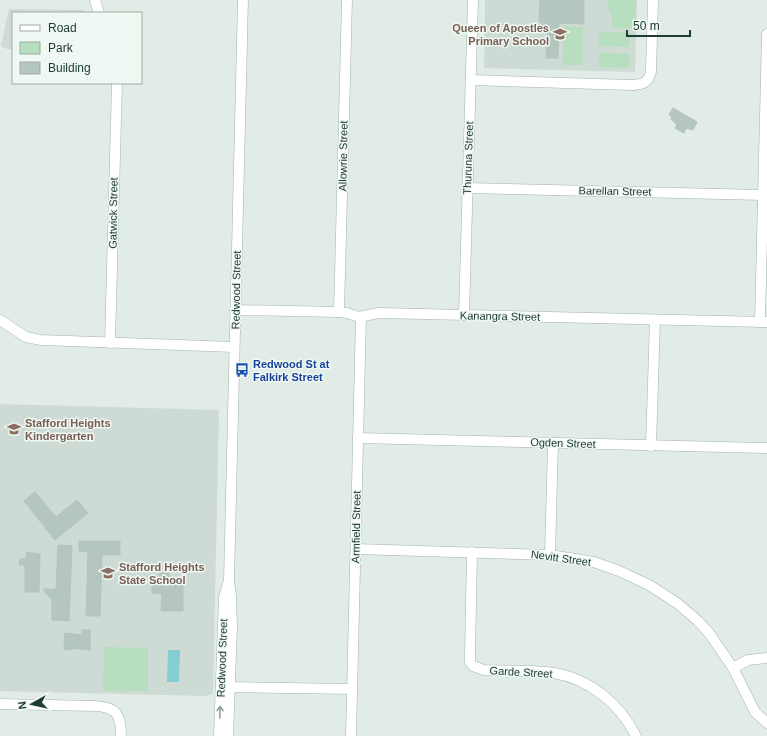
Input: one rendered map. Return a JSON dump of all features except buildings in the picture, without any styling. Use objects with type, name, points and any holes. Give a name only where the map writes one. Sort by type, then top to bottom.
[{"type":"street","points":[[95,0],[99,12]]},
{"type":"street","name":"Redwood Street","points":[[228,736],[232,596],[229,580],[243,0]]},
{"type":"street","name":"Allowrie Street","points":[[339,312],[347,0]]},
{"type":"street","name":"Thuruna Street","points":[[464,315],[474,0]]},
{"type":"street","points":[[472,80],[631,85],[644,84],[651,72],[653,0]]},
{"type":"street","points":[[764,322],[763,195],[767,34]]},
{"type":"street","name":"Gatwick Street","points":[[110,343],[117,84]]},
{"type":"street","name":"Barellan Street","points":[[468,188],[763,195]]},
{"type":"street","name":"Kanangra Street","points":[[235,310],[339,312],[361,317],[378,313],[764,322]]},
{"type":"street","name":"Armfield Street","points":[[351,736],[361,317]]},
{"type":"street","points":[[0,320],[17,332],[34,340],[234,347]]},
{"type":"street","points":[[651,446],[655,320]]},
{"type":"street","name":"Ogden Street","points":[[358,438],[767,448]]},
{"type":"street","points":[[550,555],[553,443]]},
{"type":"street","name":"Nevitt Street","points":[[356,549],[550,555],[594,562],[620,571],[649,585],[677,603],[698,621],[709,633],[733,668],[753,708],[767,723]]},
{"type":"street","name":"Garde Street","points":[[472,552],[470,662],[473,666],[484,670],[554,673],[567,676],[602,694],[616,706],[629,723],[636,736]]},
{"type":"street","name":"Redwood Street","points":[[219,736],[224,597],[229,580]]},
{"type":"street","points":[[733,668],[748,660],[767,658]]},
{"type":"street","points":[[230,688],[352,689]]},
{"type":"street","points":[[0,704],[110,708],[117,713],[120,721],[121,736]]},
{"type":"shaded area","name":"Queen of Apostles Primary School","points":[[485,0],[637,0],[635,72],[484,68]]},
{"type":"shaded area","points":[[9,9],[82,10],[85,12],[12,12],[12,49],[7,49],[1,46]]},
{"type":"shaded area","name":"Stafford Heights State School","points":[[0,404],[219,410],[213,694],[205,696],[0,691]]},
{"type":"green space","points":[[608,0],[636,0],[636,29],[612,28],[612,17],[608,8]]},
{"type":"green space","points":[[564,26],[583,27],[583,65],[563,65]]},
{"type":"green space","points":[[599,32],[630,33],[629,47],[599,46]]},
{"type":"green space","points":[[599,53],[629,54],[629,68],[599,67]]},
{"type":"green space","points":[[104,647],[148,648],[148,691],[103,691]]},
{"type":"water","points":[[168,650],[180,650],[179,682],[167,682]]},
{"type":"place","name":"Queen of Apostles Primary School","points":[[560,34]]},
{"type":"place","name":"Redwood St at Falkirk Street","points":[[242,370]]},
{"type":"place","name":"Stafford Heights Kindergarten","points":[[14,429]]},
{"type":"place","name":"Stafford Heights State School","points":[[108,573]]}]
